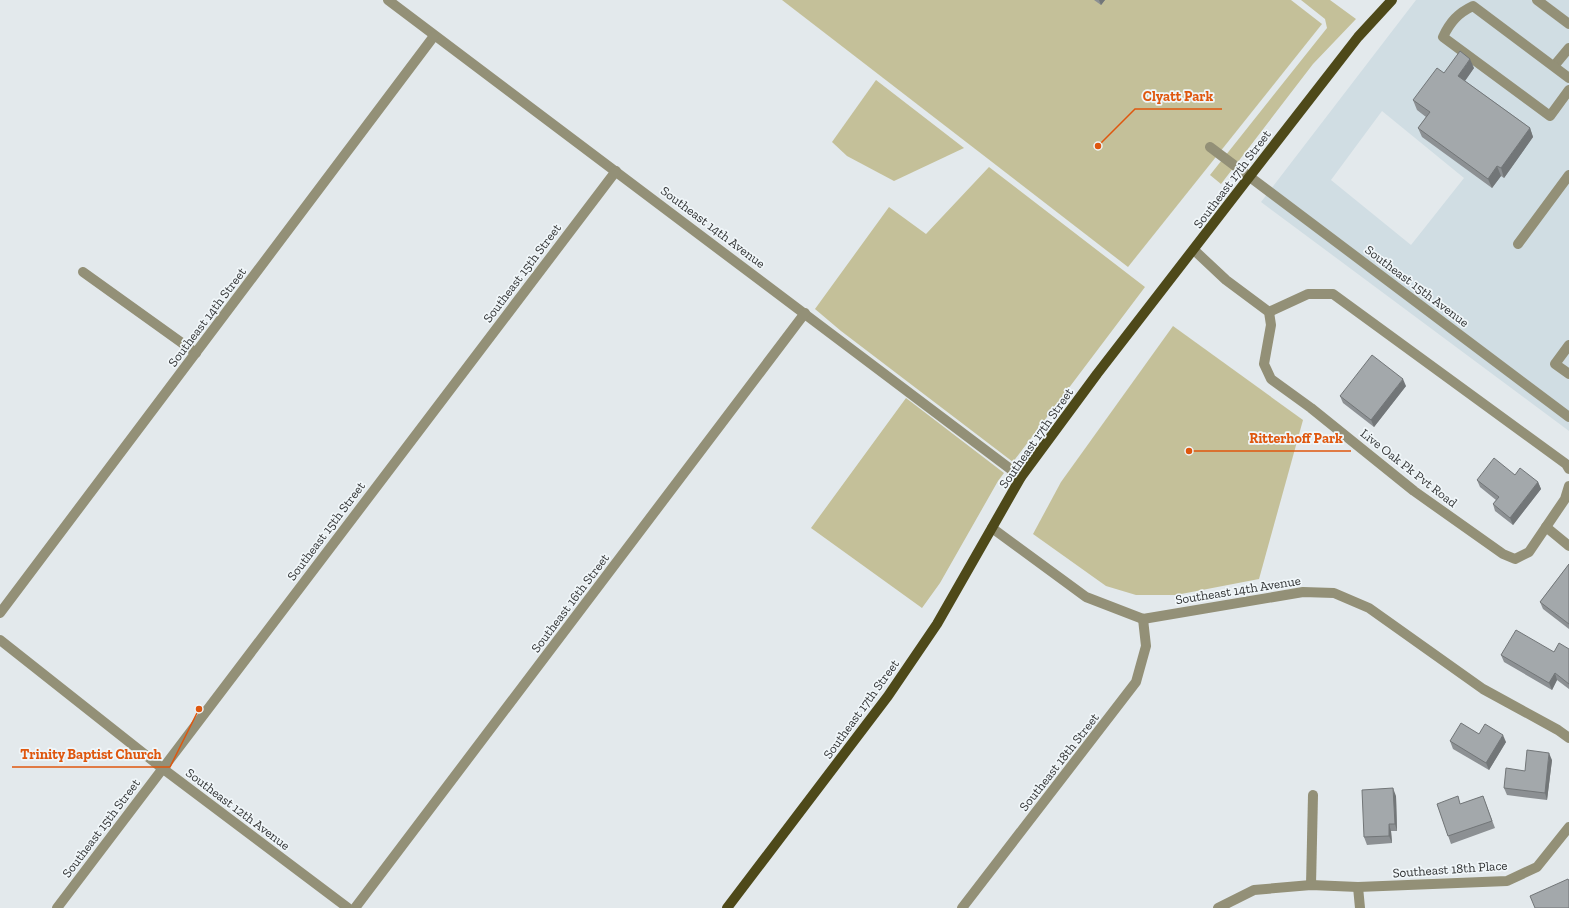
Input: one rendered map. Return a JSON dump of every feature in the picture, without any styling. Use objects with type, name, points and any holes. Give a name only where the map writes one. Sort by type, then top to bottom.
[{"type":"main road","name":"Southeast 17th Street","points":[[1375,17],[1385,0]]},
{"type":"main road","name":"Southeast 17th Street","points":[[727,908],[888,696],[937,624],[1021,476],[1250,176],[1375,17],[1392,0]]},
{"type":"street","name":"Southeast 14th Avenue","points":[[388,0],[1021,476]]},
{"type":"street","points":[[1537,0],[1569,24]]},
{"type":"street","points":[[1569,78],[1473,6],[1459,13],[1448,26],[1443,37],[1550,116],[1569,90]]},
{"type":"street","name":"Southeast 14th Street","points":[[0,613],[434,36]]},
{"type":"street","points":[[1554,66],[1569,48]]},
{"type":"street","name":"Southeast 15th Avenue","points":[[1210,147],[1224,159],[1250,176],[1567,412]]},
{"type":"street","name":"Southeast 15th Street","points":[[57,908],[616,171]]},
{"type":"street","points":[[1518,244],[1565,187],[1569,175]]},
{"type":"street","points":[[1194,250],[1226,280],[1269,312],[1308,294],[1333,294],[1566,464],[1569,469]]},
{"type":"street","points":[[83,272],[196,353]]},
{"type":"street","name":"Live Oak Pk Pvt Road","points":[[1269,312],[1271,325],[1264,364],[1271,379],[1311,408],[1414,491],[1503,554],[1515,559],[1529,552],[1565,499],[1569,486]]},
{"type":"street","name":"Southeast 16th Street","points":[[355,908],[806,313]]},
{"type":"street","points":[[1569,345],[1555,364],[1569,374]]},
{"type":"street","points":[[1546,527],[1569,546]]},
{"type":"street","points":[[992,528],[1086,597],[1143,619]]},
{"type":"street","name":"Southeast 14th Avenue","points":[[1143,619],[1303,592],[1334,593],[1369,608],[1483,689],[1558,730],[1569,738]]},
{"type":"street","name":"Southeast 18th Street","points":[[962,908],[1136,682],[1146,646],[1143,619]]},
{"type":"street","name":"Southeast 12th Avenue","points":[[0,640],[162,768],[348,908]]},
{"type":"street","points":[[1311,885],[1313,795]]},
{"type":"street","name":"Southeast 18th Place","points":[[1218,908],[1254,890],[1311,885],[1358,887],[1508,881],[1537,867],[1569,827]]},
{"type":"street","points":[[1358,887],[1360,908]]},
{"type":"shaded area","points":[[782,0],[1291,0],[1322,24],[1128,267]]},
{"type":"shaded area","points":[[1301,0],[1330,0],[1356,19],[1313,64],[1221,184],[1210,175],[1327,28],[1325,19]]},
{"type":"shaded area","points":[[1416,0],[1569,0],[1569,431],[1261,202]],"holes":[[[1382,111],[1464,178],[1411,245],[1331,180]]]},
{"type":"shaded area","points":[[876,80],[964,148],[894,181],[847,156],[832,142]]},
{"type":"shaded area","points":[[989,167],[1145,287],[1013,462],[841,331],[815,309],[889,207],[926,234]]},
{"type":"shaded area","points":[[1173,326],[1303,420],[1259,579],[1176,595],[1136,595],[1106,586],[1033,534],[1061,482]]},
{"type":"shaded area","points":[[906,398],[1004,473],[940,583],[922,608],[811,528]]},
{"type":"building","points":[[1460,51],[1470,59],[1458,76],[1530,128],[1501,168],[1497,166],[1488,179],[1418,128],[1430,112],[1413,100],[1437,68],[1444,73]]},
{"type":"building","points":[[1372,355],[1403,379],[1371,420],[1340,396]]},
{"type":"building","points":[[1494,458],[1515,475],[1520,468],[1538,482],[1510,518],[1493,504],[1499,497],[1477,480]]},
{"type":"building","points":[[1569,564],[1569,624],[1540,602]]},
{"type":"building","points":[[1516,630],[1554,652],[1559,643],[1569,649],[1569,684],[1555,673],[1549,683],[1501,655]]},
{"type":"building","points":[[1461,723],[1479,734],[1485,724],[1503,735],[1486,763],[1450,741]]},
{"type":"building","points":[[1527,750],[1549,753],[1545,793],[1504,788],[1506,768],[1525,771]]},
{"type":"building","points":[[1393,788],[1395,824],[1389,824],[1389,836],[1364,837],[1362,790]]},
{"type":"building","points":[[1458,796],[1460,804],[1483,796],[1492,821],[1448,836],[1437,804]]},
{"type":"building","points":[[1568,879],[1569,908],[1535,908],[1530,896]]},
{"type":"place","name":"Clyatt Park","points":[[1098,146]]},
{"type":"place","name":"Ritterhoff Park","points":[[1189,451]]},
{"type":"place","name":"Trinity Baptist Church","points":[[199,709]]}]
